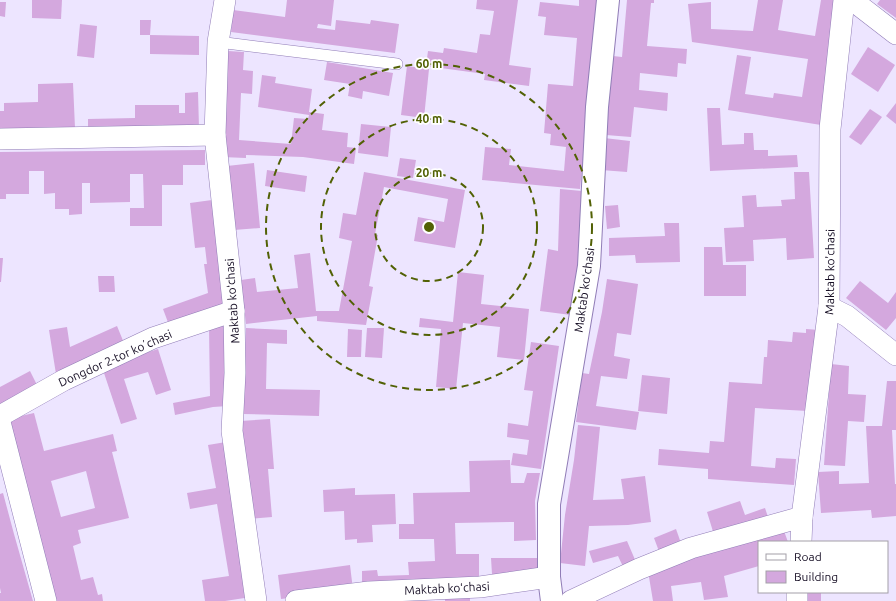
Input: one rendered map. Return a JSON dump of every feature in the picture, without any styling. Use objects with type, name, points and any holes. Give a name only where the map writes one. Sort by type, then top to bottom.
[{"type":"street","name":"Maktab koʻchasi","points":[[225,0],[218,42],[216,135],[234,311],[236,373],[232,431],[256,601]]},
{"type":"street","name":"Maktab koʻchasi","points":[[552,601],[549,577],[549,504],[589,266],[597,107],[608,0]]},
{"type":"street","name":"Maktab ko'chasi","points":[[801,541],[802,517],[829,307],[830,130],[844,0]]},
{"type":"street","points":[[852,0],[896,34]]},
{"type":"street","points":[[0,139],[216,135]]},
{"type":"street","points":[[829,307],[848,316],[896,355]]},
{"type":"street","name":"Dongdor 2-tor koʼchasi","points":[[0,416],[64,380],[153,338],[234,311]]},
{"type":"street","points":[[0,422],[46,601]]},
{"type":"street","points":[[571,601],[640,569],[691,548],[802,517]]},
{"type":"street","name":"Maktab koʻchasi","points":[[296,601],[369,592],[480,587],[549,577]]},
{"type":"lane","points":[[218,42],[397,64]]},
{"type":"building","points":[[32,0],[62,0],[61,19],[32,18]]},
{"type":"building","points":[[287,0],[334,0],[331,26],[318,24],[317,28],[335,30],[336,20],[370,24],[371,20],[399,24],[395,53],[231,32],[233,10],[285,17]]},
{"type":"building","points":[[477,0],[518,0],[509,65],[531,68],[529,86],[484,80],[485,74],[426,66],[428,51],[443,53],[444,48],[477,53],[480,34],[490,35],[494,11],[476,9]]},
{"type":"building","points":[[579,0],[599,0],[580,189],[482,180],[485,147],[511,149],[509,165],[564,171],[566,147],[550,145],[551,134],[544,133],[548,84],[573,86],[577,38],[544,35],[546,17],[538,16],[540,2],[579,6]]},
{"type":"building","points":[[627,0],[654,0],[654,3],[651,3],[647,46],[687,49],[686,64],[678,63],[677,77],[640,73],[639,90],[668,93],[667,111],[634,107],[631,137],[606,135],[613,56],[622,57]]},
{"type":"building","points":[[758,0],[783,0],[778,30],[815,36],[821,0],[841,0],[821,125],[728,110],[737,55],[751,57],[745,94],[773,98],[774,93],[802,97],[808,59],[692,42],[688,4],[711,2],[711,29],[753,31]]},
{"type":"building","points":[[880,0],[896,0],[896,18],[877,4]]},
{"type":"building","points":[[0,2],[6,2],[5,17],[0,16]]},
{"type":"building","points":[[140,20],[151,20],[150,35],[140,35]]},
{"type":"building","points":[[80,24],[97,26],[94,58],[77,56]]},
{"type":"building","points":[[150,35],[199,36],[199,55],[150,54]]},
{"type":"building","points":[[868,47],[895,65],[878,92],[851,74]]},
{"type":"building","points":[[228,51],[244,52],[243,70],[253,71],[252,94],[241,93],[239,140],[291,144],[294,118],[308,119],[309,115],[258,107],[262,75],[276,77],[275,83],[312,89],[309,112],[324,114],[322,130],[348,133],[347,147],[356,148],[354,164],[303,157],[246,155],[246,158],[222,157]]},
{"type":"building","points":[[327,62],[393,73],[389,96],[363,91],[362,99],[348,96],[350,84],[324,80]]},
{"type":"building","points":[[407,66],[429,69],[424,118],[401,115]]},
{"type":"building","points":[[73,83],[75,128],[0,130],[0,111],[4,111],[4,103],[38,102],[38,84]]},
{"type":"building","points":[[198,92],[199,128],[88,130],[88,119],[135,118],[135,105],[179,105],[179,113],[185,113],[185,93]]},
{"type":"building","points":[[896,103],[896,124],[886,116]]},
{"type":"building","points":[[707,108],[720,108],[722,145],[744,144],[744,133],[753,133],[754,150],[768,150],[768,156],[797,155],[798,167],[710,171]]},
{"type":"building","points":[[870,109],[882,117],[861,145],[849,137]]},
{"type":"building","points":[[361,124],[391,127],[388,157],[358,153]]},
{"type":"building","points":[[604,138],[630,141],[627,172],[601,170]]},
{"type":"building","points":[[205,150],[205,165],[183,165],[183,185],[162,185],[162,226],[130,226],[130,208],[144,208],[143,174],[130,174],[130,202],[90,203],[90,183],[82,183],[82,214],[69,215],[69,209],[55,209],[55,193],[44,194],[44,171],[29,171],[29,194],[6,194],[6,199],[0,199],[0,152]]},
{"type":"building","points":[[400,158],[416,160],[413,178],[397,176]]},
{"type":"building","points":[[254,163],[260,228],[234,230],[227,166]]},
{"type":"building","points":[[267,170],[307,176],[305,192],[265,186]]},
{"type":"building","points":[[364,172],[465,190],[455,248],[414,241],[418,217],[444,222],[448,199],[384,187],[375,234],[378,235],[369,286],[373,287],[366,325],[317,321],[317,316],[246,324],[241,280],[255,278],[257,292],[298,288],[294,255],[310,253],[316,311],[339,311],[352,241],[339,238],[343,213],[356,215]]},
{"type":"building","points":[[794,172],[809,172],[814,258],[787,260],[786,238],[753,240],[754,261],[726,262],[724,228],[744,227],[742,196],[756,195],[757,207],[782,206],[781,200],[795,199]]},
{"type":"building","points":[[560,189],[582,191],[579,255],[571,315],[540,311],[548,249],[558,251]]},
{"type":"building","points":[[212,200],[225,306],[169,325],[163,309],[208,293],[204,264],[207,264],[205,247],[195,248],[190,203]]},
{"type":"building","points":[[618,205],[620,227],[607,229],[605,206]]},
{"type":"building","points":[[664,223],[679,223],[680,262],[636,263],[635,255],[609,256],[609,238],[665,236]]},
{"type":"building","points":[[704,247],[722,247],[723,265],[746,265],[746,296],[704,296]]},
{"type":"building","points":[[0,258],[3,258],[1,282],[0,282]]},
{"type":"building","points":[[458,272],[484,275],[481,304],[529,309],[524,360],[497,357],[500,327],[463,323],[456,389],[436,387],[441,329],[419,327],[420,318],[453,322]]},
{"type":"building","points":[[98,276],[114,276],[115,292],[99,292]]},
{"type":"building","points":[[607,279],[638,284],[631,335],[617,333],[614,356],[630,359],[627,379],[601,376],[596,406],[639,412],[636,430],[576,422],[582,373],[589,374],[602,312]]},
{"type":"building","points":[[860,281],[888,303],[896,292],[896,318],[886,330],[846,298]]},
{"type":"building","points":[[227,325],[228,406],[213,407],[175,415],[173,403],[210,396],[209,327]]},
{"type":"building","points":[[117,326],[124,343],[56,374],[49,330],[67,327],[70,347]]},
{"type":"building","points":[[246,328],[287,330],[287,344],[267,343],[266,389],[320,390],[319,416],[243,414]]},
{"type":"building","points":[[367,328],[384,328],[382,358],[365,357]]},
{"type":"building","points":[[348,329],[362,330],[361,357],[347,357]]},
{"type":"building","points":[[806,329],[820,330],[808,411],[755,408],[751,466],[775,468],[776,458],[796,459],[794,485],[708,479],[708,469],[658,465],[659,449],[709,453],[710,441],[724,442],[729,382],[762,384],[764,357],[767,357],[768,340],[792,342],[793,332],[806,333]]},
{"type":"building","points":[[531,342],[559,346],[541,469],[511,465],[513,453],[527,455],[529,440],[507,437],[508,423],[528,426],[533,391],[524,390]]},
{"type":"building","points":[[158,349],[171,390],[156,395],[148,372],[124,379],[137,419],[121,424],[102,367]]},
{"type":"building","points":[[831,364],[849,366],[848,394],[866,395],[864,422],[848,421],[845,466],[824,465]]},
{"type":"building","points":[[30,371],[37,385],[0,405],[0,387]]},
{"type":"building","points":[[642,375],[670,378],[667,414],[638,411]]},
{"type":"building","points":[[887,381],[896,381],[896,430],[892,430],[896,484],[896,516],[872,518],[871,510],[821,513],[818,472],[839,471],[839,484],[869,483],[866,426],[882,426]]},
{"type":"building","points":[[34,413],[44,451],[113,434],[117,451],[112,452],[129,518],[78,530],[81,543],[73,546],[81,580],[93,577],[98,595],[102,594],[103,601],[56,601],[41,540],[38,540],[8,419]],"holes":[[[86,471],[95,508],[61,517],[51,481]]]},
{"type":"building","points":[[270,419],[274,469],[268,469],[272,517],[249,519],[240,421]]},
{"type":"building","points":[[578,425],[600,427],[593,500],[624,499],[621,479],[645,476],[651,522],[628,525],[589,526],[585,566],[560,563],[565,515]]},
{"type":"building","points":[[226,442],[251,597],[225,601],[205,601],[202,580],[229,576],[217,504],[190,509],[187,493],[216,488],[208,445]]},
{"type":"building","points":[[510,460],[511,483],[524,483],[527,473],[540,473],[535,501],[536,540],[514,541],[514,522],[455,523],[456,554],[479,554],[479,585],[362,587],[362,571],[377,570],[378,576],[409,575],[408,562],[435,561],[434,539],[399,539],[399,524],[414,524],[413,493],[470,492],[469,461]]},
{"type":"building","points":[[355,488],[355,495],[395,494],[396,524],[372,525],[373,542],[357,543],[357,539],[345,540],[344,511],[324,512],[323,490]]},
{"type":"building","points":[[3,493],[33,601],[0,601],[0,494]]},
{"type":"building","points":[[740,501],[745,515],[765,508],[769,520],[715,538],[707,512]]},
{"type":"building","points":[[676,529],[682,546],[660,554],[654,538]]},
{"type":"building","points":[[784,531],[788,541],[758,541],[758,566],[724,576],[728,597],[704,600],[701,582],[671,586],[673,601],[653,601],[648,571]]},
{"type":"building","points":[[627,541],[639,569],[627,575],[618,556],[593,563],[589,551]]},
{"type":"building","points":[[491,558],[537,558],[537,574],[492,574]]},
{"type":"building","points":[[350,565],[353,590],[281,599],[278,575]]},
{"type":"building","points":[[803,593],[821,593],[821,601],[803,601]]},
{"type":"building","points":[[445,598],[470,598],[470,601],[445,601]]}]
